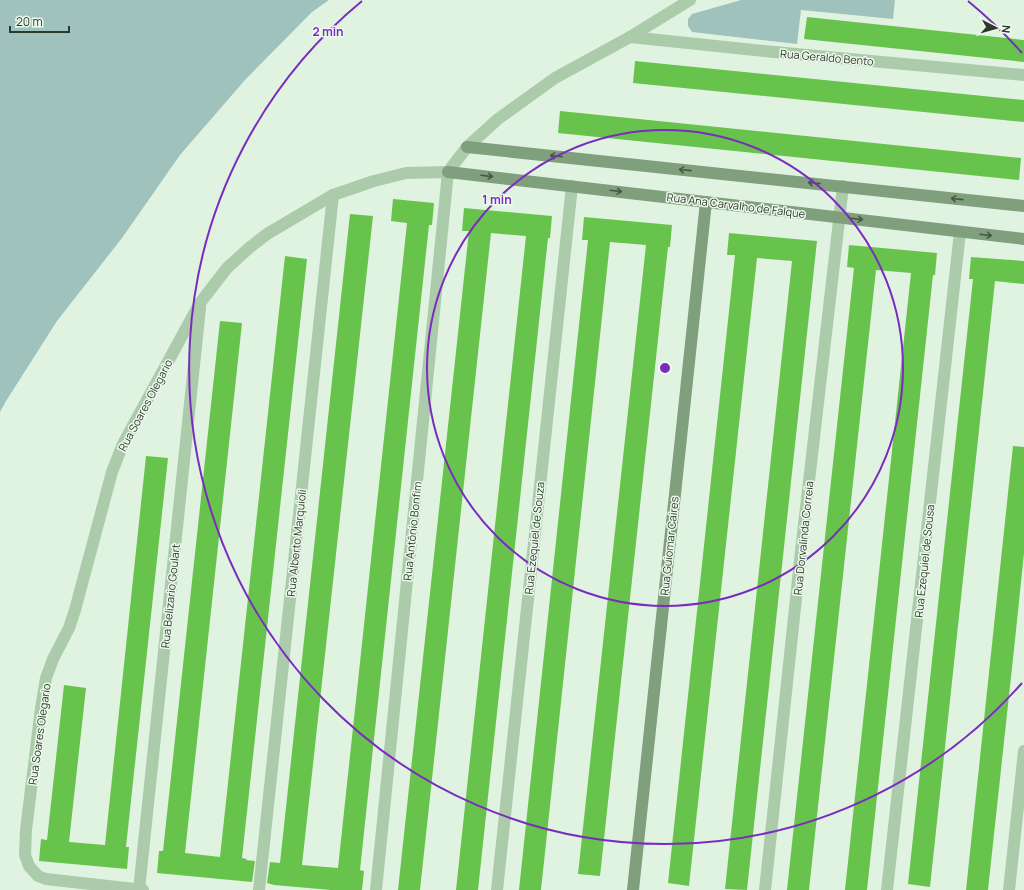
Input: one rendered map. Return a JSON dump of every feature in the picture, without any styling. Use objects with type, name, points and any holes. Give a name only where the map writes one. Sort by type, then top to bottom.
[{"type":"street","points":[[448,172],[467,147],[498,119],[556,78],[630,37],[690,0]]},
{"type":"street","name":"Rua Geraldo Bento","points":[[630,37],[1024,75]]},
{"type":"street","points":[[467,147],[1024,206]]},
{"type":"street","name":"Rua Ana Carvalho de Falque","points":[[448,172],[1024,239]]},
{"type":"street","name":"Rua Soares Olegario","points":[[139,890],[46,880],[35,873],[29,866],[25,855],[26,830],[46,678],[53,659],[69,628],[75,610],[112,472],[123,444],[200,303],[227,268],[249,248],[267,234],[333,195],[374,181],[406,173],[448,172]]},
{"type":"street","name":"Rua Antônio Bonfim","points":[[376,890],[448,172]]},
{"type":"street","name":"Rua Ezequiel de Souza","points":[[497,890],[572,186]]},
{"type":"street","name":"Rua Dorvalinda Correia","points":[[765,890],[802,542],[843,186]]},
{"type":"street","name":"Rua Alberto Marquioli","points":[[259,890],[333,195]]},
{"type":"street","name":"Rua Guiomar Caires","points":[[633,890],[706,202]]},
{"type":"street","name":"Rua Ezequiel de Sousa","points":[[887,890],[960,232]]},
{"type":"street","name":"Rua Belizario Goulart","points":[[139,890],[200,303]]},
{"type":"street","points":[[1009,890],[1024,750]]},
{"type":"shaded area","points":[[0,0],[329,0],[312,12],[245,80],[180,155],[122,238],[57,321],[0,412]]},
{"type":"shaded area","points":[[741,0],[895,0],[893,19],[801,10],[797,44],[692,32],[688,26],[688,19],[692,14]]},
{"type":"building","points":[[807,17],[1024,40],[1024,62],[804,39]]},
{"type":"building","points":[[635,61],[1024,100],[1024,122],[633,83]]},
{"type":"building","points":[[560,111],[1021,158],[1019,180],[558,133]]},
{"type":"building","points":[[393,199],[434,203],[432,225],[429,225],[360,870],[364,871],[362,890],[331,890],[274,885],[267,883],[270,862],[280,863],[350,214],[373,216],[302,865],[338,868],[407,223],[391,221]]},
{"type":"building","points":[[464,208],[552,216],[550,238],[548,238],[478,890],[456,890],[526,236],[491,233],[420,890],[398,890],[469,231],[462,231]]},
{"type":"building","points":[[584,217],[672,225],[670,247],[668,247],[600,876],[578,874],[646,245],[610,242],[541,890],[519,890],[588,240],[582,240]]},
{"type":"building","points":[[729,233],[817,241],[747,890],[725,889],[792,261],[757,258],[689,886],[668,883],[735,255],[727,255]]},
{"type":"building","points":[[849,245],[937,253],[935,275],[933,275],[867,890],[845,890],[911,273],[876,270],[809,890],[787,890],[854,268],[847,267]]},
{"type":"building","points":[[285,256],[307,259],[242,858],[255,861],[252,882],[157,873],[159,851],[163,851],[220,321],[242,323],[185,853],[220,857]]},
{"type":"building","points":[[971,257],[1024,261],[1024,284],[995,281],[930,887],[908,884],[973,279],[969,279]]},
{"type":"building","points":[[1013,446],[1024,447],[1024,553],[1015,640],[988,890],[966,890]]},
{"type":"building","points":[[146,456],[168,458],[126,847],[129,847],[127,869],[39,861],[41,839],[47,840],[64,685],[86,688],[69,842],[105,845]]}]
